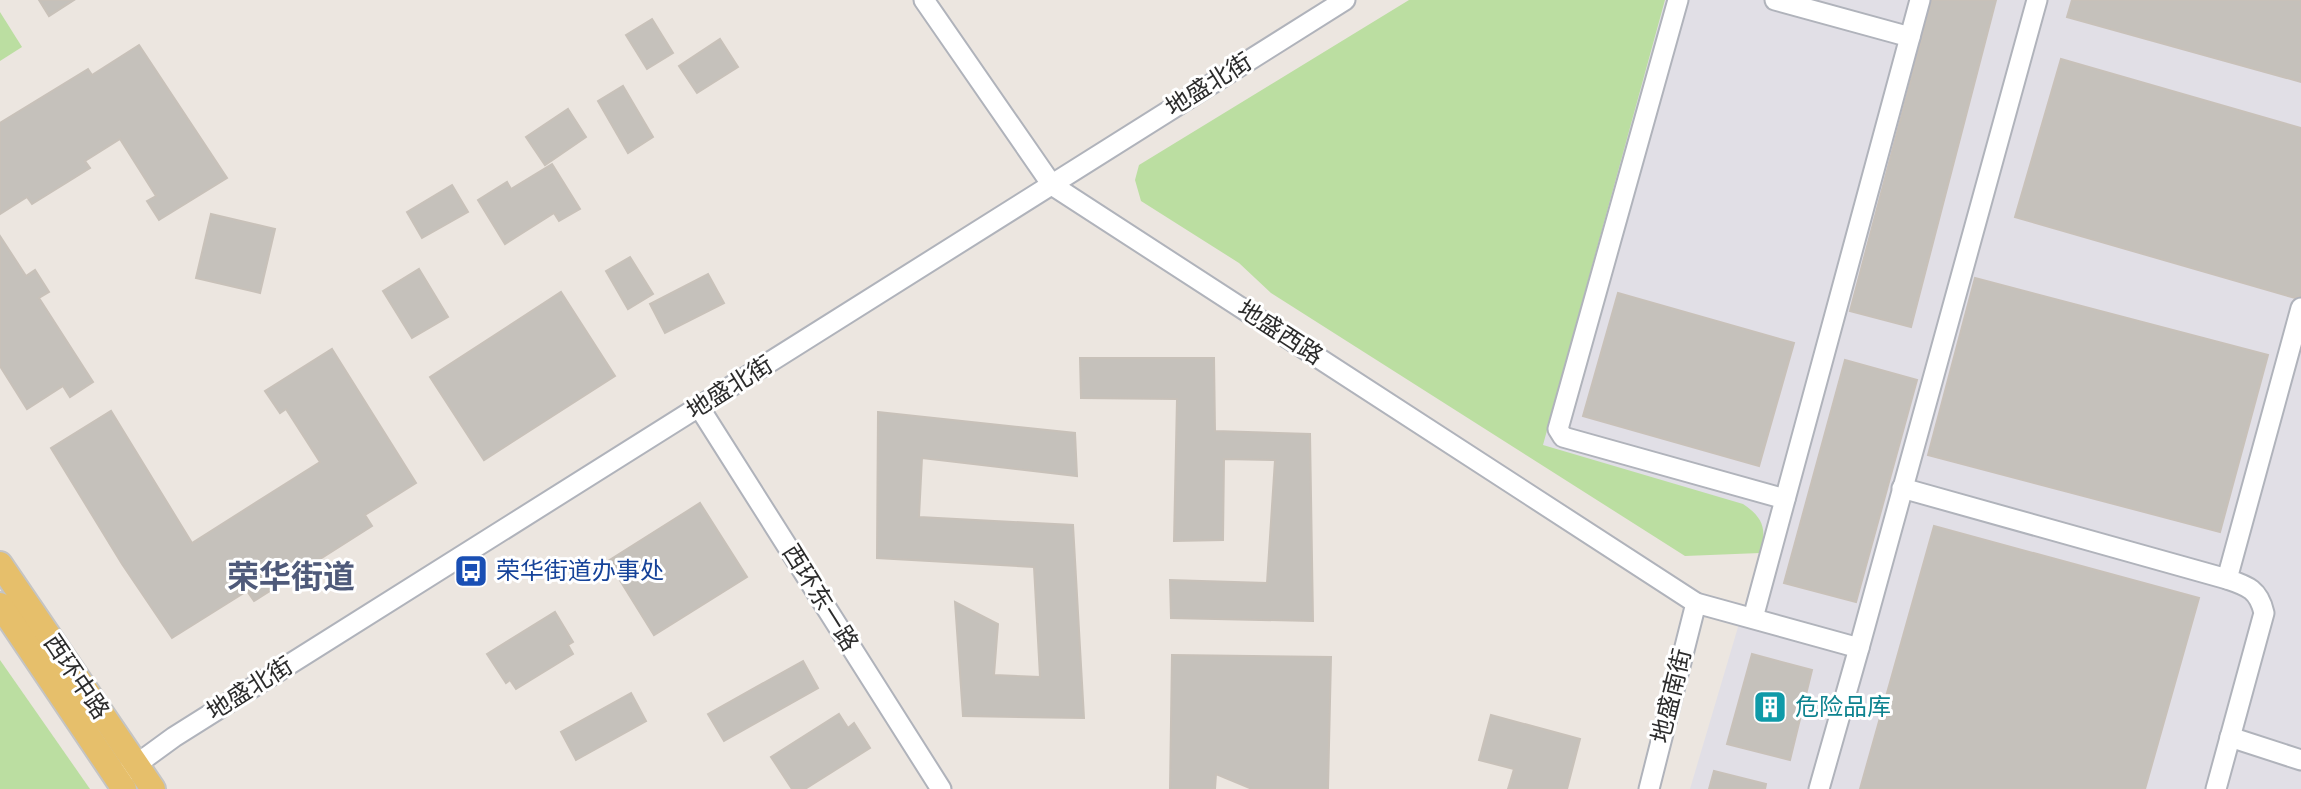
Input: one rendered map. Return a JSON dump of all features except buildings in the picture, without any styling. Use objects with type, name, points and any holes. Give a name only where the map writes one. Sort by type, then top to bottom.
[{"type":"main road","name":"西环中路","points":[[0,564],[125,778]]},
{"type":"main road","name":"西环中路","points":[[0,606],[125,778],[153,789]]},
{"type":"street","name":"地盛西路","points":[[924,0],[1052,185],[1696,603],[1859,648]]},
{"type":"street","name":"地盛北街","points":[[125,778],[174,737],[1346,0]]},
{"type":"street","points":[[1678,0],[1558,429],[1563,437],[1785,499]]},
{"type":"street","points":[[1775,0],[1910,37]]},
{"type":"street","points":[[1753,618],[1920,0]]},
{"type":"street","points":[[1819,789],[2036,0]]},
{"type":"street","points":[[2227,579],[2301,308]]},
{"type":"street","name":"西环东一路","points":[[699,407],[941,789]]},
{"type":"street","points":[[1902,488],[2253,588],[2261,600],[2264,613],[2216,789]]},
{"type":"street","name":"地盛南街","points":[[1649,789],[1696,603]]},
{"type":"street","points":[[2230,737],[2301,760]]},
{"type":"shaded area","points":[[1665,0],[2301,0],[2301,789],[1690,789],[1765,536],[1542,445]]},
{"type":"green space","points":[[1409,0],[1665,0],[1543,445],[1743,504],[1756,514],[1762,525],[1760,553],[1685,556],[1271,293],[1239,263],[1141,201],[1135,180],[1139,165]]},
{"type":"green space","points":[[0,12],[22,47],[0,61]]},
{"type":"green space","points":[[0,660],[90,789],[0,789]]},
{"type":"place","name":"荣华街道办事处","points":[[471,571]]},
{"type":"place","name":"危险品库","points":[[1770,707]]},
{"type":"district","name":"荣华街道","points":[[291,578]]}]
